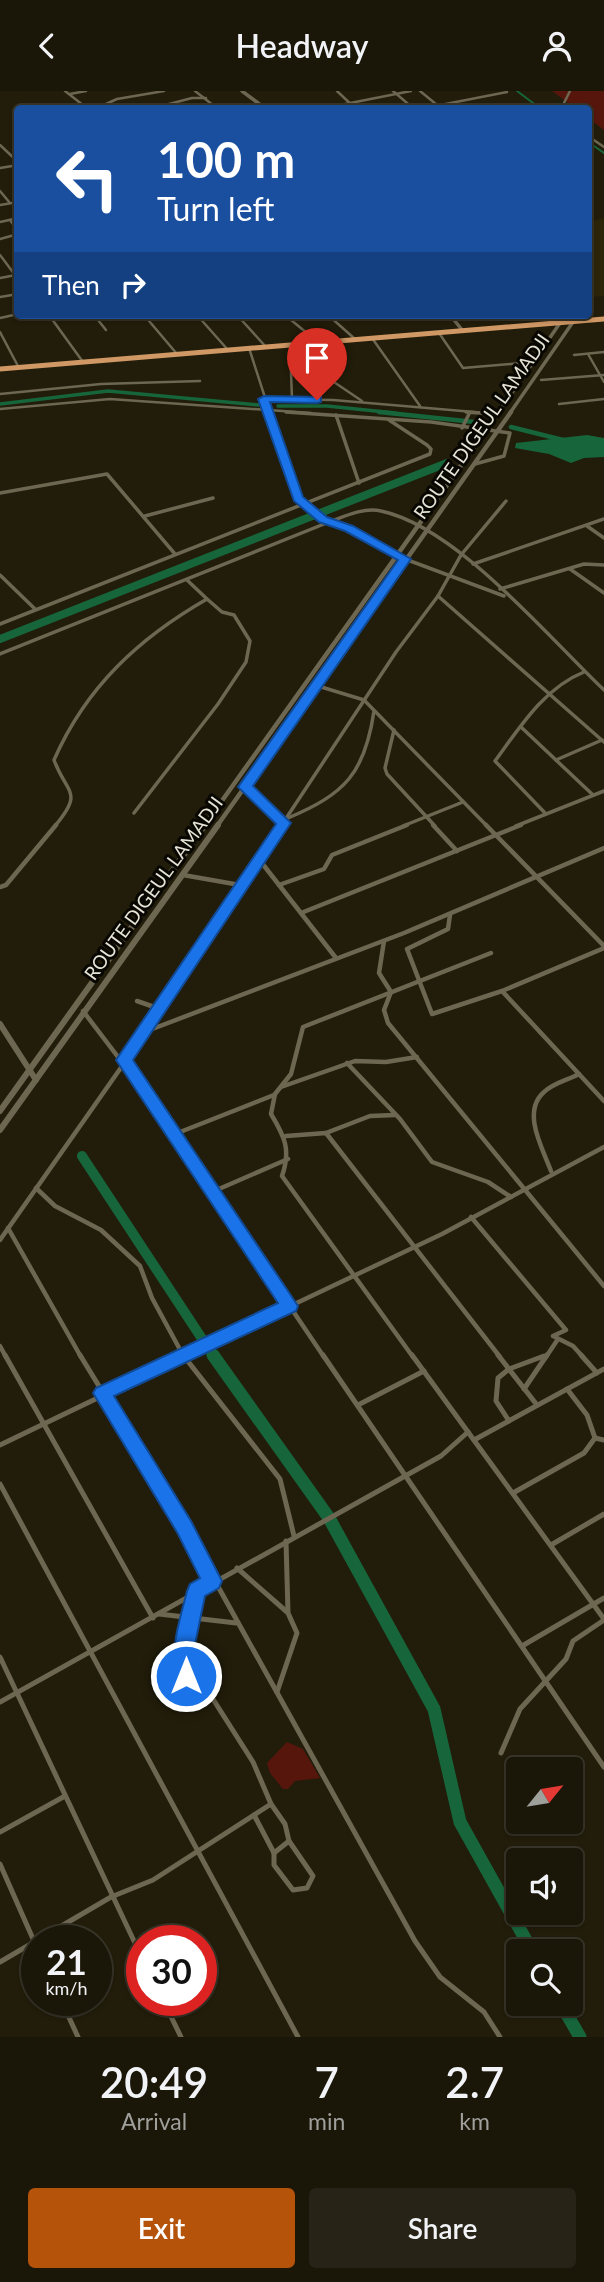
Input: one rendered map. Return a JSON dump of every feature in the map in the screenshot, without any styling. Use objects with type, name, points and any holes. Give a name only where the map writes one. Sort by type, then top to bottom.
[{"type":"highway","points":[[0,369],[604,319]]},
{"type":"main road","points":[[242,91],[261,105]]},
{"type":"main road","points":[[453,319],[463,331]]},
{"type":"main road","name":"ROUTE DIGEUL LAMADJI","points":[[0,1130],[3,1121],[36,1080],[318,686],[573,321]]},
{"type":"main road","name":"ROUTE DIGEUL LAMADJI","points":[[0,1111],[418,527],[560,323]]},
{"type":"main road","points":[[0,1024],[36,1080]]},
{"type":"street","points":[[65,91],[83,105]]},
{"type":"street","points":[[69,94],[86,91]]},
{"type":"street","points":[[104,105],[117,99],[164,91]]},
{"type":"street","points":[[337,91],[350,103]]},
{"type":"street","points":[[370,91],[377,97]]},
{"type":"street","points":[[340,105],[409,91]]},
{"type":"street","points":[[420,91],[439,105],[507,92]]},
{"type":"street","points":[[192,98],[197,92],[214,105]]},
{"type":"street","points":[[394,92],[409,105]]},
{"type":"street","points":[[165,105],[192,98],[206,98]]},
{"type":"street","points":[[0,145],[14,160]]},
{"type":"street","points":[[0,191],[10,204]]},
{"type":"street","points":[[0,205],[14,203]]},
{"type":"street","points":[[0,222],[14,219]]},
{"type":"street","points":[[10,220],[14,226]]},
{"type":"street","points":[[0,255],[14,272]]},
{"type":"street","points":[[52,319],[83,362]]},
{"type":"street","points":[[97,319],[106,330]]},
{"type":"street","points":[[147,319],[177,355]]},
{"type":"street","points":[[201,319],[228,350]]},
{"type":"street","points":[[241,319],[266,347]]},
{"type":"street","points":[[290,319],[319,343]]},
{"type":"street","points":[[332,319],[355,339]]},
{"type":"street","points":[[0,332],[19,367]]},
{"type":"street","points":[[439,333],[463,368],[533,362]]},
{"type":"street","points":[[372,338],[420,406]]},
{"type":"street","points":[[290,345],[292,399]]},
{"type":"street","points":[[249,348],[293,490],[304,505],[329,522],[349,528],[405,559],[508,597]]},
{"type":"street","points":[[574,355],[604,352]]},
{"type":"street","points":[[290,353],[364,403]]},
{"type":"street","points":[[588,354],[602,375],[604,383]]},
{"type":"street","points":[[541,380],[602,375]]},
{"type":"street","points":[[0,394],[101,384],[200,381]]},
{"type":"street","points":[[0,409],[110,399],[388,419],[462,428],[486,428],[510,433],[504,456],[475,464]]},
{"type":"street","points":[[264,399],[420,406],[469,414],[492,414]]},
{"type":"street","points":[[559,404],[604,399]]},
{"type":"street","points":[[462,428],[469,414]]},
{"type":"street","points":[[335,415],[359,483]]},
{"type":"street","points":[[0,624],[432,452],[427,445],[388,419]]},
{"type":"street","points":[[0,493],[106,474],[145,516],[175,554]]},
{"type":"street","points":[[145,516],[213,498]]},
{"type":"street","points":[[0,1240],[146,1032],[364,699],[439,596],[461,555],[506,501]]},
{"type":"street","points":[[0,654],[329,522],[356,513],[382,511],[418,527],[461,555],[604,690]]},
{"type":"street","points":[[472,564],[604,519]]},
{"type":"street","points":[[587,526],[604,538]]},
{"type":"street","points":[[499,589],[584,564],[604,565]]},
{"type":"street","points":[[570,569],[604,593]]},
{"type":"street","points":[[0,575],[35,609]]},
{"type":"street","points":[[134,813],[223,697],[249,654],[250,642],[234,615],[219,611],[187,580]]},
{"type":"street","points":[[439,596],[603,741],[556,760]]},
{"type":"street","points":[[0,887],[6,885],[70,808],[71,790],[58,771],[54,759],[79,708],[142,639],[168,619],[207,599]]},
{"type":"street","points":[[546,814],[496,764],[500,752],[550,694],[564,680],[584,672]]},
{"type":"street","points":[[318,686],[364,699],[604,947],[502,991],[432,1014],[407,949],[448,929],[450,915]]},
{"type":"street","points":[[287,818],[318,806],[347,783],[370,741],[374,710]]},
{"type":"street","points":[[521,727],[593,795]]},
{"type":"street","points":[[394,729],[385,768],[391,780],[457,851]]},
{"type":"street","points":[[245,787],[284,823]]},
{"type":"street","points":[[300,913],[604,790]]},
{"type":"street","points":[[279,885],[324,869],[332,855],[463,802]]},
{"type":"street","points":[[146,1032],[450,915],[604,848]]},
{"type":"street","points":[[258,858],[336,958]]},
{"type":"street","points":[[183,875],[240,885]]},
{"type":"street","points":[[384,941],[379,973],[391,992]]},
{"type":"street","points":[[491,953],[303,1027],[291,1074],[275,1094],[271,1114],[286,1136],[289,1159],[282,1176],[604,1620],[573,1641],[566,1658],[520,1709],[501,1753]]},
{"type":"street","points":[[502,991],[604,1101]]},
{"type":"street","points":[[391,992],[384,1010],[386,1020],[604,1286]]},
{"type":"street","points":[[137,1001],[160,1009]]},
{"type":"street","points":[[83,1011],[124,1060],[175,1134],[289,1306],[604,1767]]},
{"type":"street","points":[[280,1087],[347,1063],[417,1057]]},
{"type":"street","points":[[347,1063],[375,1096],[396,1115],[432,1161],[488,1182],[510,1197]]},
{"type":"street","points":[[551,1171],[533,1108],[541,1094],[579,1074]]},
{"type":"street","points":[[175,1134],[275,1094]]},
{"type":"street","points":[[286,1136],[326,1133],[370,1116],[396,1115]]},
{"type":"street","points":[[326,1133],[537,1405]]},
{"type":"street","points":[[0,1445],[102,1393],[354,1275],[526,1190],[551,1171],[604,1147]]},
{"type":"street","points":[[212,1192],[289,1159]]},
{"type":"street","points":[[36,1188],[55,1206],[101,1230],[140,1266],[152,1298],[183,1355],[280,1479],[285,1490],[294,1537]]},
{"type":"street","points":[[471,1217],[545,1310],[566,1330],[553,1335],[573,1346],[597,1373]]},
{"type":"street","points":[[8,1228],[102,1393],[185,1527],[212,1581],[424,1954],[447,1985],[484,2012],[500,2037]]},
{"type":"street","points":[[524,1389],[540,1375],[544,1356],[558,1339]]},
{"type":"street","points":[[0,1346],[156,1616]]},
{"type":"street","points":[[509,1421],[496,1401],[498,1378],[509,1369],[544,1356]]},
{"type":"street","points":[[474,1440],[604,1369]]},
{"type":"street","points":[[358,1405],[424,1371]]},
{"type":"street","points":[[567,1389],[587,1415],[595,1438]]},
{"type":"street","points":[[0,1702],[156,1616],[212,1581],[441,1456],[469,1432]]},
{"type":"street","points":[[595,1438],[604,1440]]},
{"type":"street","points":[[513,1493],[584,1453],[595,1438]]},
{"type":"street","points":[[0,1484],[298,2037]]},
{"type":"street","points":[[551,1545],[604,1514]]},
{"type":"street","points":[[276,1693],[297,1633],[288,1613],[286,1541]]},
{"type":"street","points":[[237,1568],[288,1613]]},
{"type":"street","points":[[197,1591],[184,1649],[186,1676],[204,1685],[253,1762],[271,1804],[285,1824],[289,1841],[313,1876],[307,1888],[293,1891],[274,1865],[274,1853],[263,1838],[254,1815]]},
{"type":"street","points":[[522,1646],[604,1598]]},
{"type":"street","points":[[156,1616],[236,1623]]},
{"type":"street","points":[[0,1657],[126,1927]]},
{"type":"street","points":[[0,1832],[65,1796]]},
{"type":"street","points":[[67,1925],[111,1897],[153,1880],[271,1804]]},
{"type":"street","points":[[274,1853],[289,1841]]},
{"type":"street","points":[[0,1864],[26,1925]]},
{"type":"street","points":[[0,1962],[21,1952]]},
{"type":"street","points":[[68,2016],[78,2037]]},
{"type":"street","points":[[171,2016],[181,2037]]},
{"type":"shaded area","points":[[552,91],[604,91],[604,130],[592,121],[592,105],[571,105]]},
{"type":"shaded area","points":[[604,218],[604,296],[592,297],[592,221]]},
{"type":"shaded area","points":[[587,435],[604,438],[604,457],[584,458],[571,463],[549,454],[515,448],[516,443]]},
{"type":"shaded area","points":[[287,1742],[303,1749],[320,1778],[295,1781],[288,1789],[283,1789],[270,1773],[267,1763]]},
{"type":"waterway","points":[[517,91],[536,105]]},
{"type":"waterway","points":[[592,145],[604,153]]},
{"type":"waterway","points":[[0,404],[108,391],[258,405]]},
{"type":"waterway","points":[[278,406],[327,406],[395,413]]},
{"type":"waterway","points":[[379,412],[484,423]]},
{"type":"waterway","points":[[511,427],[567,441]]},
{"type":"waterway","points":[[0,639],[447,463]]},
{"type":"waterway","points":[[82,1156],[214,1357]]},
{"type":"waterway","points":[[213,1355],[329,1518],[434,1709],[460,1822],[525,1939]]},
{"type":"waterway","points":[[568,2016],[580,2037]]},
{"type":"route","points":[[186,1676],[184,1649],[197,1591],[212,1581],[185,1527],[102,1393],[265,1320],[289,1306],[124,1060],[146,1032],[240,885],[284,823],[245,787],[405,559],[349,528],[323,520],[311,511],[293,490],[264,399],[317,400]]}]
